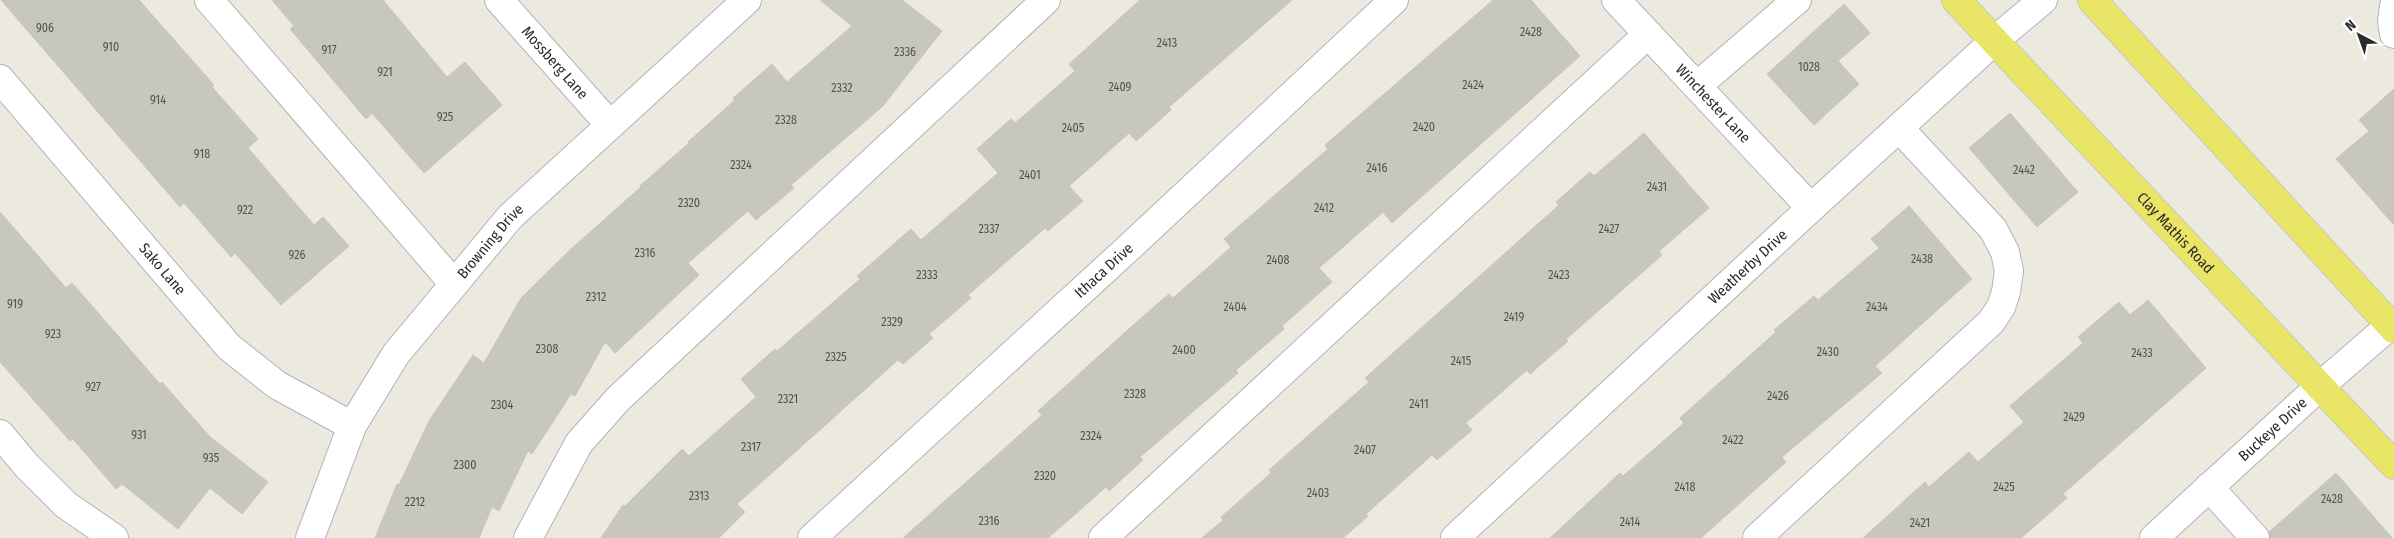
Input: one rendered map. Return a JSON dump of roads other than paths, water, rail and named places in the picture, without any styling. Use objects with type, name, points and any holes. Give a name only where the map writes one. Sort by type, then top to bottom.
[{"type":"main road","name":"Clay Mathis Road","points":[[1956,0],[2394,465]]},
{"type":"main road","points":[[2092,0],[2393,325]]},
{"type":"street","points":[[208,0],[454,284]]},
{"type":"street","name":"Mossberg Lane","points":[[499,0],[610,125]]},
{"type":"street","name":"Browning Drive","points":[[310,538],[352,426],[396,354],[510,217],[748,0]]},
{"type":"street","points":[[528,538],[579,444],[618,400],[1046,0]]},
{"type":"street","name":"Ithaca Drive","points":[[812,538],[1124,253],[1394,0]]},
{"type":"street","name":"Winchester Lane","points":[[1616,0],[1811,208]]},
{"type":"street","points":[[1697,86],[1797,0]]},
{"type":"street","name":"Weatherby Drive","points":[[1455,538],[1811,208],[1994,41],[2043,0]]},
{"type":"street","points":[[2394,6],[2392,21],[2394,34]]},
{"type":"street","points":[[1104,538],[1648,34]]},
{"type":"street","name":"Sako Lane","points":[[0,79],[228,347],[277,385],[352,426]]},
{"type":"street","points":[[1757,538],[1991,322],[2001,308],[2008,271],[2005,252],[1993,229],[1899,128]]},
{"type":"street","name":"Buckeye Drive","points":[[2154,538],[2319,386],[2393,325]]},
{"type":"street","points":[[0,434],[27,466],[66,505],[114,538]]},
{"type":"street","points":[[2209,487],[2255,538]]}]
